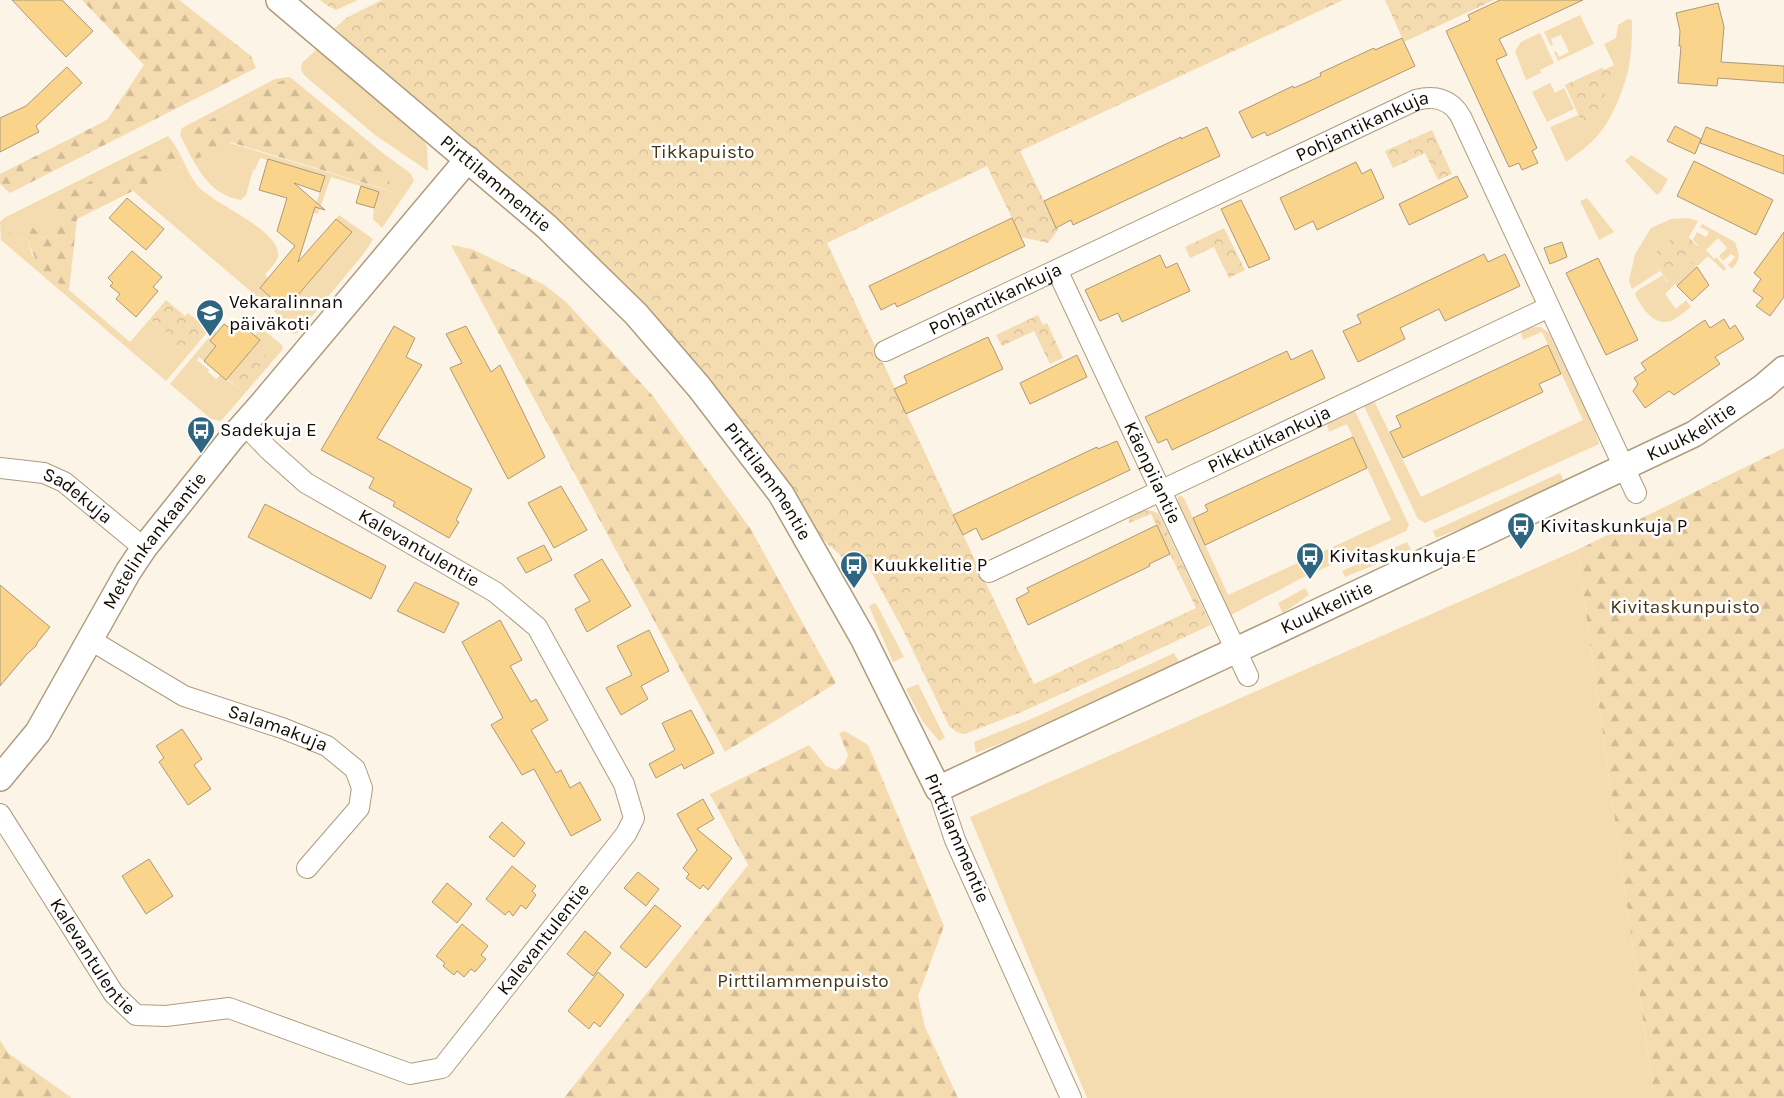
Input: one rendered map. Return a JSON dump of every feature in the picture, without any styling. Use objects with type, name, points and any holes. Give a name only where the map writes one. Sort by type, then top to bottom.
[{"type":"street","name":"Pirttilammentie","points":[[278,0],[547,227],[636,314],[699,387],[781,494],[863,638],[938,789],[956,840],[1071,1098]]},
{"type":"street","name":"Pohjantikankuja","points":[[885,351],[1058,270],[1103,246],[1416,100],[1434,97],[1450,103],[1457,109],[1636,493]]},
{"type":"street","name":"Metelinkankaantie","points":[[0,778],[38,732],[89,639],[144,548],[244,424],[468,159]]},
{"type":"street","name":"Käenpiiantie","points":[[1058,270],[1248,676]]},
{"type":"street","name":"Pikkutikankuja","points":[[989,572],[1550,307]]},
{"type":"street","name":"Kuukkelitie","points":[[938,789],[1694,434],[1763,387],[1784,368]]},
{"type":"street","name":"Kalevantulentie","points":[[0,814],[114,994],[136,1015],[166,1016],[229,1008],[410,1074],[442,1068],[626,834],[634,818],[624,784],[537,626],[495,592],[306,482],[269,450],[244,424]]},
{"type":"street","name":"Sadekuja","points":[[0,468],[44,473],[59,479],[144,548]]},
{"type":"street","name":"Salamakuja","points":[[89,639],[184,696],[282,728],[327,746],[355,769],[362,788],[358,808],[307,868]]},
{"type":"green space","points":[[82,0],[179,0],[251,56],[256,68],[10,193],[0,184],[0,174],[107,120],[144,65]]},
{"type":"green space","points":[[320,0],[358,0],[336,10]]},
{"type":"green space","name":"Tikkapuisto","points":[[382,0],[1343,0],[1020,151],[1058,230],[1048,243],[1021,237],[987,166],[827,243],[1034,684],[1196,608],[1151,514],[1129,523],[1129,516],[1140,511],[1147,510],[1159,514],[1211,625],[1024,711],[965,734],[955,731],[949,726],[902,628],[862,555],[847,564],[819,536],[789,489],[386,75],[335,28],[346,18]]},
{"type":"green space","points":[[1385,0],[1494,0],[1404,42]]},
{"type":"green space","points":[[1580,15],[1594,44],[1558,61],[1554,52],[1556,51],[1559,57],[1569,52],[1561,35],[1551,39],[1553,45],[1551,46],[1544,32]]},
{"type":"green space","points":[[1628,19],[1632,20],[1631,54],[1629,68],[1619,98],[1599,134],[1588,146],[1566,162],[1550,127],[1578,115],[1585,129],[1600,104],[1614,65],[1604,44],[1616,38],[1618,25]]},
{"type":"green space","points":[[1540,33],[1554,63],[1540,70],[1541,73],[1526,80],[1515,51],[1521,42]]},
{"type":"green space","points":[[316,50],[372,93],[421,135],[427,147],[428,171],[375,135],[305,76],[301,70],[302,63]]},
{"type":"green space","points":[[1614,65],[1603,99],[1585,130],[1565,85],[1602,68],[1604,70]]},
{"type":"green space","points":[[290,77],[411,174],[414,181],[382,228],[373,219],[379,192],[331,177],[318,214],[313,213],[325,176],[260,158],[255,170],[253,170],[246,195],[241,200],[219,192],[203,176],[180,135],[182,128],[275,79]],"holes":[[[286,79],[393,192],[190,131]]]},
{"type":"green space","points":[[286,79],[377,158],[394,192],[230,142],[196,159],[187,139],[190,131]]},
{"type":"green space","points":[[1550,83],[1555,93],[1564,88],[1574,109],[1547,122],[1532,92]]},
{"type":"green space","points":[[1432,130],[1452,174],[1438,180],[1425,153],[1393,168],[1385,151]]},
{"type":"green space","points":[[168,136],[197,185],[258,227],[276,246],[277,259],[265,275],[269,278],[260,289],[285,310],[351,232],[336,219],[339,215],[373,239],[365,252],[299,332],[293,334],[286,328],[289,324],[133,191],[183,166],[177,152],[51,236],[42,238],[30,225],[9,242],[22,238],[28,240],[32,255],[69,290],[130,342],[150,319],[167,334],[168,338],[188,355],[166,381],[1,240],[0,222],[4,218]]},
{"type":"green space","points":[[166,145],[177,152],[183,166],[77,219],[69,290],[48,275],[38,264],[28,240],[22,238],[9,242],[4,239],[4,237],[18,227],[31,225],[42,238],[51,236],[56,198]]},
{"type":"green space","points":[[1631,155],[1668,179],[1660,193],[1657,195],[1625,161]]},
{"type":"green space","points":[[1587,198],[1614,232],[1599,240],[1580,201]]},
{"type":"green space","points":[[1688,218],[1698,221],[1689,237],[1682,231],[1654,261],[1660,271],[1632,289],[1629,281],[1635,254],[1651,228],[1671,219]]},
{"type":"green space","points":[[1702,224],[1735,242],[1738,254],[1737,262],[1732,269],[1728,265],[1735,257],[1731,254],[1723,261],[1719,256],[1727,248],[1718,238],[1706,250],[1726,268],[1724,271],[1708,256],[1677,286],[1675,284],[1665,294],[1676,309],[1686,300],[1691,307],[1671,321],[1665,322],[1654,319],[1641,305],[1635,294],[1638,290],[1663,275],[1667,283],[1698,245],[1693,240],[1697,232],[1706,237],[1709,232],[1700,227]]},
{"type":"green space","points":[[1224,228],[1245,270],[1229,278],[1214,247],[1190,258],[1185,247]]},
{"type":"green space","points":[[1682,230],[1702,251],[1700,256],[1668,283],[1654,261],[1654,254]]},
{"type":"green space","points":[[451,245],[472,249],[543,284],[565,301],[652,395],[750,528],[836,683],[725,752]]},
{"type":"green space","points":[[166,300],[185,316],[188,313],[209,330],[188,355],[150,319]]},
{"type":"green space","points":[[1038,315],[1043,325],[1047,323],[1063,358],[1050,364],[1034,331],[1002,346],[996,335]]},
{"type":"green space","points":[[1533,327],[1541,327],[1549,333],[1593,426],[1599,444],[1425,523],[1418,519],[1364,406],[1374,401],[1421,497],[1583,420],[1542,332],[1523,340],[1522,331]]},
{"type":"green space","points":[[261,328],[282,345],[283,349],[221,421],[211,419],[170,384],[215,330],[217,332],[210,341],[216,346],[204,361],[199,357],[197,360],[216,379],[220,375],[240,389],[255,346],[254,336]]},
{"type":"green space","points":[[255,346],[268,357],[240,389],[227,379]]},
{"type":"green space","points":[[1354,409],[1409,525],[1406,531],[1300,579],[1231,615],[1177,501],[1179,495],[1184,498],[1228,595],[1391,520],[1347,424],[1329,432],[1327,426],[1328,422]]},
{"type":"green space","name":"Kivitaskunpuisto","points":[[1784,448],[1784,1098],[1654,1098],[1577,550]]},
{"type":"green space","points":[[1560,473],[1565,483],[1496,515],[1436,538],[1433,531]]},
{"type":"green space","points":[[1407,542],[1411,550],[1345,577],[1342,571]]},
{"type":"green space","points":[[1577,550],[1654,1098],[1087,1098],[970,817]]},
{"type":"green space","points":[[1305,588],[1309,595],[1283,613],[1278,603]]},
{"type":"green space","points":[[875,603],[904,657],[893,662],[869,606]]},
{"type":"green space","points":[[1174,653],[1180,664],[1051,724],[976,753],[974,742],[1031,719]]},
{"type":"green space","points":[[918,684],[945,738],[939,741],[923,722],[906,689]]},
{"type":"green space","name":"Pirttilammenpuisto","points":[[845,731],[868,745],[944,926],[918,996],[925,1027],[958,1098],[564,1098],[748,865],[710,794],[809,745],[826,766],[836,770],[845,763],[848,755],[839,733]]},
{"type":"green space","points":[[0,1040],[8,1053],[72,1098],[0,1098]]},
{"type":"building","points":[[12,0],[62,0],[93,31],[66,57]]},
{"type":"building","points":[[1500,0],[1583,0],[1499,39],[1507,55],[1496,60],[1537,148],[1532,151],[1538,163],[1522,170],[1519,163],[1509,167],[1446,31],[1470,20],[1468,15]]},
{"type":"building","points":[[1718,3],[1724,27],[1721,62],[1784,66],[1784,83],[1718,78],[1717,86],[1678,83],[1681,46],[1679,46],[1680,31],[1676,13]]},
{"type":"building","points":[[1402,38],[1415,66],[1267,136],[1265,132],[1252,138],[1239,112],[1293,86],[1294,88],[1321,76],[1320,73],[1374,48],[1375,50]]},
{"type":"building","points":[[67,67],[82,83],[36,126],[39,132],[0,152],[0,118],[26,106]]},
{"type":"building","points":[[1675,126],[1701,139],[1695,154],[1667,141]]},
{"type":"building","points":[[1207,127],[1220,156],[1073,225],[1071,220],[1056,228],[1044,201],[1181,137],[1181,139]]},
{"type":"building","points":[[1706,127],[1784,156],[1784,174],[1700,143]]},
{"type":"building","points":[[268,159],[325,176],[320,192],[294,183],[325,210],[315,207],[298,262],[336,219],[352,232],[285,310],[260,288],[295,246],[277,231],[287,198],[259,190]]},
{"type":"building","points":[[1694,161],[1773,200],[1756,235],[1677,196]]},
{"type":"building","points":[[1356,162],[1362,174],[1371,169],[1384,198],[1317,230],[1313,221],[1295,230],[1280,198]]},
{"type":"building","points":[[1457,176],[1468,197],[1409,225],[1399,204]]},
{"type":"building","points":[[361,186],[379,192],[374,208],[356,203]]},
{"type":"building","points":[[127,198],[164,229],[146,250],[109,218]]},
{"type":"building","points":[[1241,200],[1270,259],[1249,268],[1221,209]]},
{"type":"building","points":[[1012,218],[1025,246],[897,307],[895,303],[881,310],[869,286]]},
{"type":"building","points":[[1784,232],[1784,297],[1770,316],[1756,306],[1763,298],[1753,291],[1761,279],[1754,273]]},
{"type":"building","points":[[1562,242],[1567,257],[1550,264],[1544,248]]},
{"type":"building","points":[[132,251],[162,277],[153,287],[158,291],[136,317],[116,299],[120,294],[110,286],[113,283],[108,278]]},
{"type":"building","points":[[1484,254],[1488,262],[1505,254],[1520,286],[1445,321],[1439,309],[1400,328],[1405,339],[1358,362],[1343,331],[1361,323],[1357,315]]},
{"type":"building","points":[[1160,255],[1166,268],[1177,263],[1190,291],[1122,322],[1118,313],[1100,321],[1085,290]]},
{"type":"building","points":[[1598,258],[1638,340],[1606,355],[1566,273]]},
{"type":"building","points":[[1697,267],[1709,285],[1692,301],[1677,286]]},
{"type":"building","points":[[1724,319],[1730,329],[1735,325],[1744,339],[1715,357],[1720,364],[1674,395],[1669,391],[1645,408],[1633,391],[1638,384],[1634,378],[1646,370],[1641,363],[1705,320],[1710,328]]},
{"type":"building","points":[[237,321],[260,340],[226,380],[204,361],[216,346],[210,341],[224,324],[231,329]]},
{"type":"building","points":[[394,326],[415,338],[406,357],[422,365],[377,438],[472,489],[456,520],[459,522],[449,538],[393,506],[395,502],[369,488],[374,478],[321,450]]},
{"type":"building","points":[[466,326],[491,372],[500,365],[545,457],[508,479],[450,368],[462,363],[446,334]]},
{"type":"building","points":[[988,337],[1003,369],[906,414],[894,389],[907,383],[904,376]]},
{"type":"building","points":[[1548,345],[1561,374],[1539,384],[1543,392],[1403,458],[1390,432],[1401,427],[1396,416]]},
{"type":"building","points":[[1312,350],[1325,378],[1172,450],[1167,439],[1158,443],[1145,417],[1287,351],[1291,360]]},
{"type":"building","points":[[1077,355],[1087,377],[1030,404],[1020,383]]},
{"type":"building","points":[[1353,437],[1367,468],[1205,545],[1193,518],[1208,511],[1205,505]]},
{"type":"building","points":[[1117,441],[1130,470],[982,540],[976,528],[963,535],[953,515],[1097,447],[1098,449]]},
{"type":"building","points":[[561,486],[587,530],[554,548],[528,503]]},
{"type":"building","points":[[265,504],[386,566],[371,599],[248,537]]},
{"type":"building","points":[[1157,525],[1170,554],[1149,564],[1150,566],[1028,625],[1016,599],[1029,592],[1027,588]]},
{"type":"building","points":[[544,545],[552,560],[526,573],[517,558]]},
{"type":"building","points":[[602,559],[631,606],[587,632],[575,609],[590,601],[574,575]]},
{"type":"building","points":[[415,582],[459,603],[444,633],[397,611]]},
{"type":"building","points":[[0,585],[50,627],[36,646],[0,686]]},
{"type":"building","points":[[500,620],[522,660],[510,666],[531,702],[536,699],[548,720],[531,730],[556,773],[561,770],[570,788],[580,782],[601,820],[571,836],[534,769],[522,775],[491,725],[503,718],[462,642]]},
{"type":"building","points":[[649,630],[669,671],[641,686],[648,699],[621,715],[606,688],[632,675],[617,646]]},
{"type":"building","points":[[691,710],[714,753],[684,769],[682,764],[656,778],[649,764],[675,750],[662,723]]},
{"type":"building","points":[[182,729],[202,759],[194,765],[211,789],[188,805],[159,762],[164,758],[156,746]]},
{"type":"building","points":[[703,799],[714,819],[697,829],[732,858],[708,890],[703,885],[700,889],[686,878],[689,874],[683,868],[697,850],[677,814]]},
{"type":"building","points":[[502,822],[525,843],[514,857],[489,837]]},
{"type":"building","points":[[149,859],[173,896],[146,914],[122,876]]},
{"type":"building","points":[[512,866],[536,886],[532,891],[536,895],[526,909],[521,905],[513,916],[509,911],[505,915],[486,899]]},
{"type":"building","points":[[638,872],[659,889],[646,906],[624,888]]},
{"type":"building","points":[[447,883],[472,904],[457,923],[432,902]]},
{"type":"building","points":[[655,905],[681,926],[646,968],[620,947]]},
{"type":"building","points":[[462,924],[488,946],[481,955],[486,959],[475,972],[471,969],[464,977],[457,971],[454,975],[443,966],[445,963],[436,956]]},
{"type":"building","points":[[585,931],[611,953],[593,976],[567,954]]},
{"type":"building","points":[[598,972],[624,995],[600,1027],[594,1022],[589,1029],[568,1011]]},
{"type":"place","name":"Vekaralinnan päiväkoti","points":[[210,337]]},
{"type":"place","name":"Sadekuja E","points":[[201,454]]},
{"type":"place","name":"Kivitaskunkuja P","points":[[1521,550]]},
{"type":"place","name":"Kivitaskunkuja E","points":[[1310,580]]},
{"type":"place","name":"Kuukkelitie P","points":[[854,589]]}]
